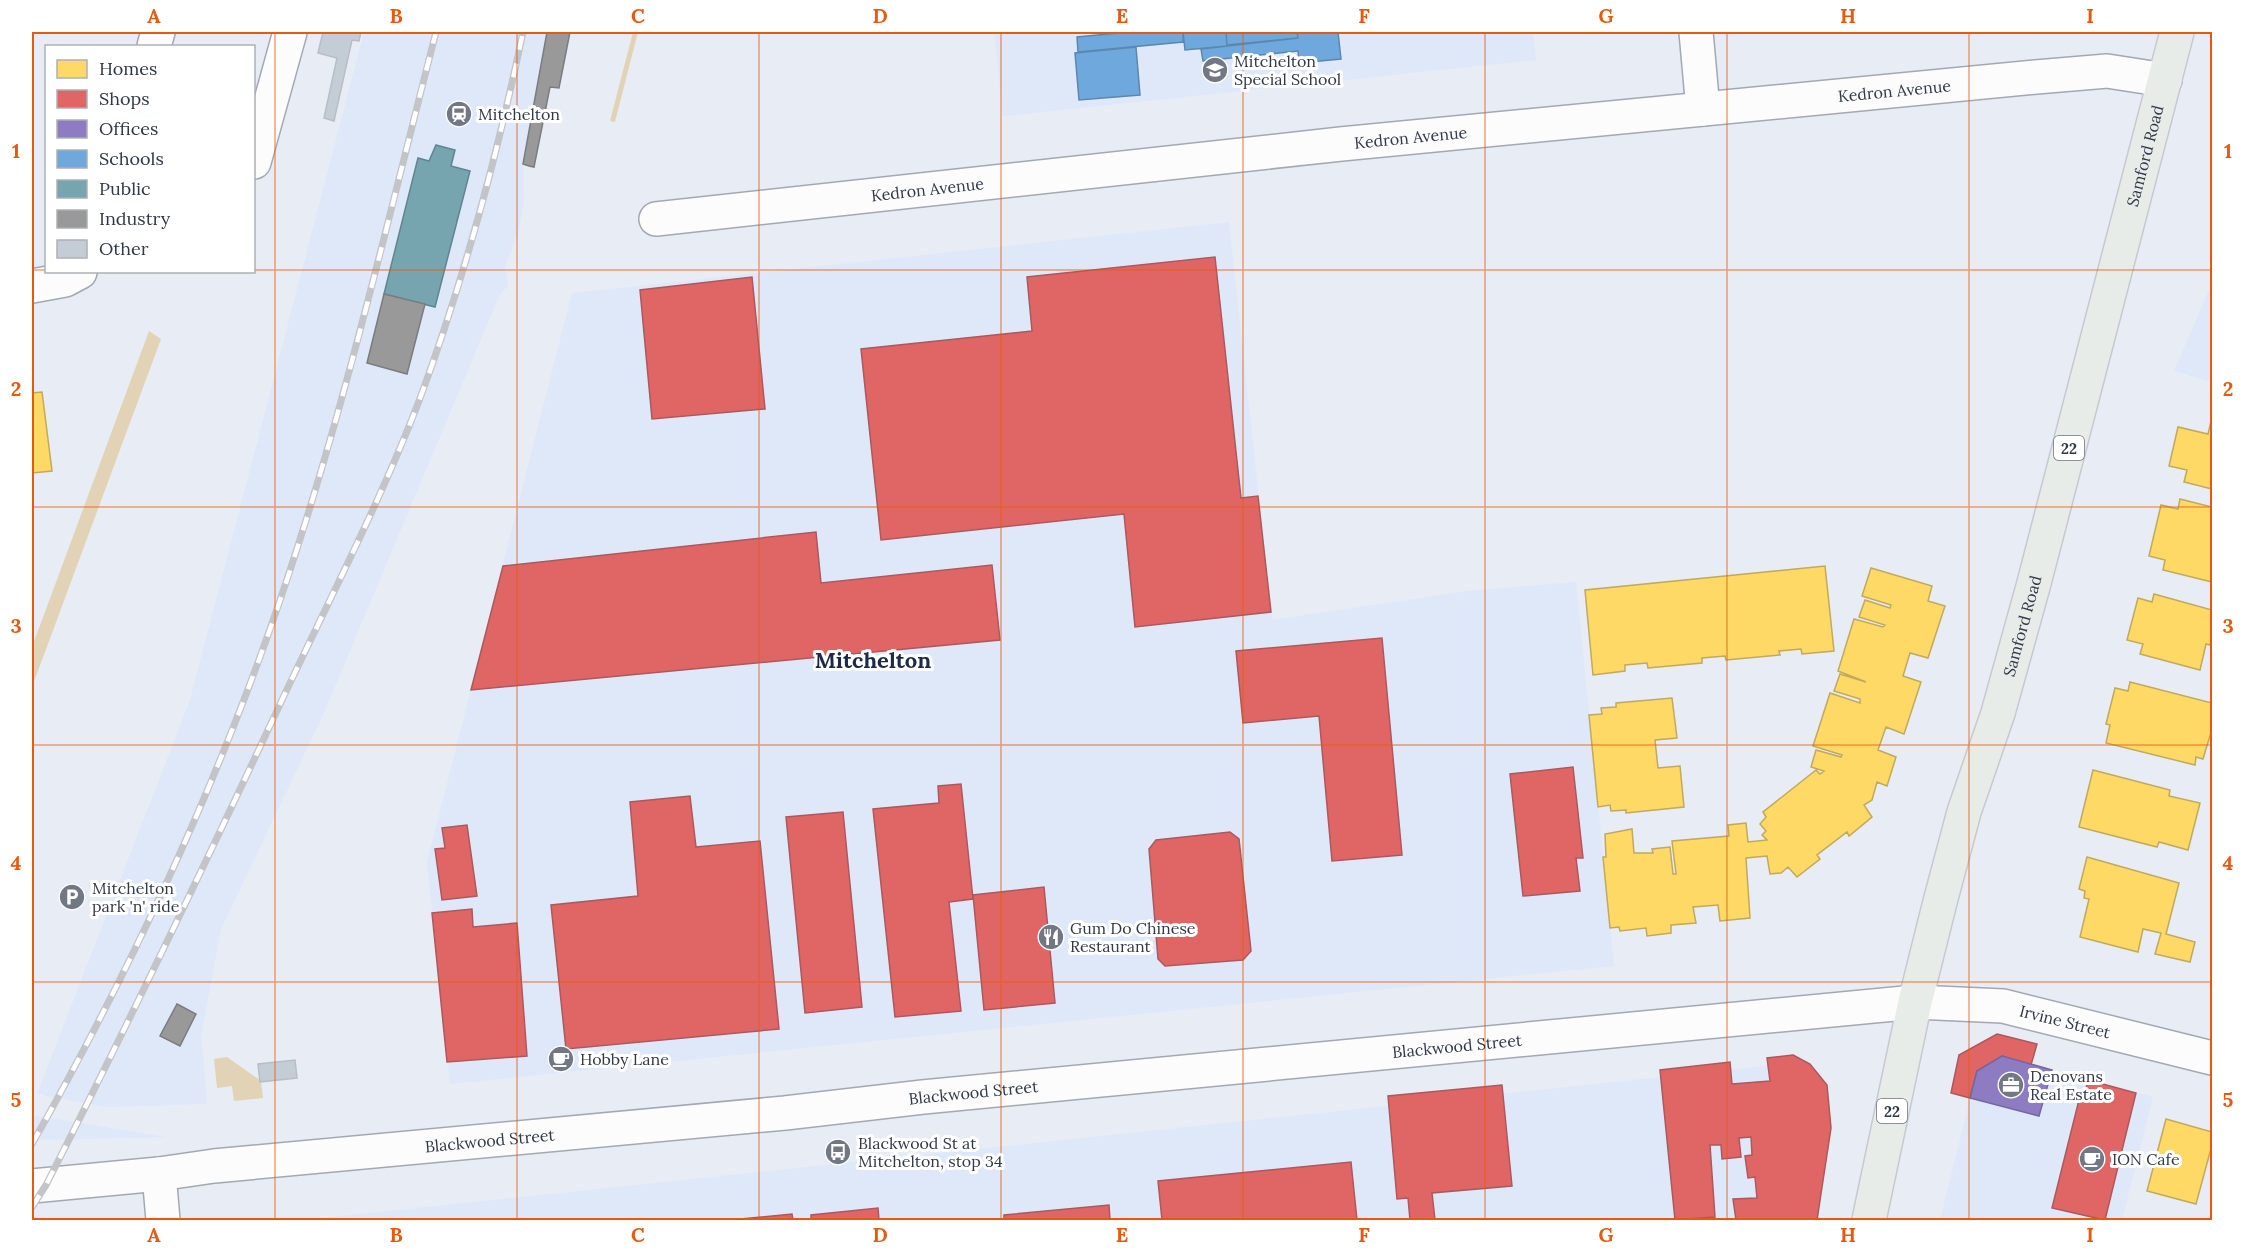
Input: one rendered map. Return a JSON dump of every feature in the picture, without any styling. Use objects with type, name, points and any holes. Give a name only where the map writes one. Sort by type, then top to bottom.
[{"type":"main road","name":"Samford Road","points":[[1869,1221],[1915,1002],[1964,812],[1998,714],[2034,583],[2177,32]]},
{"type":"street","points":[[255,158],[290,32]]},
{"type":"street","points":[[1696,32],[1703,109]]},
{"type":"street","name":"Kedron Avenue","points":[[656,219],[1341,144],[2107,71],[2165,81]]},
{"type":"street","points":[[32,286],[65,280],[78,273]]},
{"type":"street","name":"Irvine Street","points":[[1915,1002],[2003,1006],[2212,1058]]},
{"type":"street","name":"Blackwood Street","points":[[32,1186],[159,1174],[214,1166],[785,1113],[923,1097],[1915,1002]]},
{"type":"street","points":[[159,1174],[163,1221]]},
{"type":"shaded area","points":[[364,32],[552,32],[523,164],[524,201],[518,234],[505,266],[508,286],[500,294],[323,715],[221,929],[201,1036],[207,1104],[106,1107],[37,1094],[190,700]]},
{"type":"shaded area","points":[[633,32],[638,32],[615,122],[610,121]]},
{"type":"shaded area","name":"Mitchelton Special School","points":[[994,32],[1533,32],[1536,60],[1003,116]]},
{"type":"shaded area","points":[[1229,222],[1272,620],[1467,591],[1576,582],[1614,966],[450,1084],[427,862],[572,293]]},
{"type":"shaded area","points":[[2212,283],[2212,382],[2174,371]]},
{"type":"shaded area","points":[[149,331],[161,339],[32,687],[32,647]]},
{"type":"shaded area","points":[[227,1057],[261,1081],[263,1098],[234,1101],[232,1086],[217,1088],[214,1059]]},
{"type":"shaded area","points":[[1794,1063],[1820,1135],[1800,1220],[303,1220]]},
{"type":"shaded area","points":[[2031,1065],[2153,1097],[2122,1220],[1940,1220],[1977,1071]]},
{"type":"shaded area","points":[[32,1115],[166,1137],[32,1140]]},
{"type":"building: Homes","points":[[42,392],[52,471],[32,473],[32,393]]},
{"type":"building: Homes","points":[[2212,417],[2212,489],[2184,482],[2187,470],[2169,466],[2178,427],[2208,434]]},
{"type":"building: Homes","points":[[2180,499],[2212,507],[2212,582],[2163,570],[2165,560],[2149,556],[2161,505],[2178,509]]},
{"type":"building: Homes","points":[[1825,566],[1834,651],[1802,654],[1801,649],[1779,651],[1780,655],[1726,660],[1725,656],[1702,658],[1702,663],[1648,668],[1647,663],[1625,665],[1625,671],[1593,675],[1585,590]]},
{"type":"building: Homes","points":[[1871,568],[1932,586],[1928,601],[1945,606],[1928,658],[1910,653],[1903,676],[1921,682],[1904,734],[1886,727],[1878,750],[1896,757],[1887,786],[1877,782],[1872,800],[1864,805],[1872,817],[1849,836],[1847,832],[1817,855],[1820,859],[1797,877],[1788,867],[1781,873],[1770,874],[1767,856],[1746,858],[1750,918],[1720,921],[1718,905],[1693,907],[1696,923],[1671,925],[1671,933],[1647,936],[1646,928],[1620,931],[1619,927],[1610,928],[1603,857],[1606,857],[1605,834],[1632,829],[1634,853],[1653,853],[1652,849],[1670,847],[1673,874],[1676,874],[1672,841],[1729,836],[1728,825],[1746,823],[1748,842],[1767,840],[1762,835],[1766,831],[1760,824],[1766,817],[1763,812],[1816,770],[1820,774],[1824,771],[1811,767],[1816,750],[1841,757],[1842,755],[1813,746],[1830,693],[1860,703],[1860,699],[1834,691],[1840,674],[1866,682],[1838,671],[1854,619],[1883,627],[1885,625],[1859,617],[1865,600],[1890,608],[1891,605],[1862,596]]},
{"type":"building: Homes","points":[[2154,594],[2212,610],[2212,637],[2210,645],[2206,644],[2200,670],[2140,654],[2143,644],[2127,640],[2138,598],[2152,602]]},
{"type":"building: Homes","points":[[2130,682],[2212,703],[2212,729],[2203,759],[2196,757],[2195,765],[2106,743],[2110,725],[2106,724],[2115,688],[2128,691]]},
{"type":"building: Homes","points":[[1672,698],[1677,738],[1655,740],[1658,768],[1680,766],[1684,807],[1626,813],[1626,810],[1611,811],[1610,805],[1598,807],[1589,715],[1602,714],[1601,708],[1616,707],[1616,703]]},
{"type":"building: Homes","points":[[2093,770],[2170,790],[2169,796],[2200,803],[2188,850],[2159,842],[2157,847],[2079,827]]},
{"type":"building: Homes","points":[[2087,857],[2179,883],[2166,934],[2195,942],[2190,962],[2155,954],[2161,933],[2143,929],[2138,952],[2080,937],[2089,899],[2084,898],[2085,891],[2079,889]]},
{"type":"building: Homes","points":[[2166,1119],[2212,1132],[2212,1145],[2196,1204],[2147,1191]]},
{"type":"building: Shops","points":[[1215,257],[1241,498],[1258,496],[1271,612],[1135,627],[1124,514],[881,540],[861,349],[1032,331],[1027,277]]},
{"type":"building: Shops","points":[[752,277],[765,409],[652,419],[640,290]]},
{"type":"building: Shops","points":[[816,532],[821,583],[992,565],[1000,640],[471,690],[503,566]]},
{"type":"building: Shops","points":[[1382,638],[1402,855],[1332,861],[1319,716],[1243,723],[1236,651]]},
{"type":"building: Shops","points":[[1573,767],[1583,858],[1576,858],[1580,891],[1523,896],[1510,774]]},
{"type":"building: Shops","points":[[961,784],[973,899],[949,902],[961,1011],[895,1017],[873,809],[939,803],[938,786]]},
{"type":"building: Shops","points":[[690,796],[696,847],[760,841],[779,1029],[566,1049],[551,905],[638,896],[630,802]]},
{"type":"building: Shops","points":[[843,812],[862,1007],[805,1013],[786,817]]},
{"type":"building: Shops","points":[[467,825],[477,896],[442,900],[435,849],[445,848],[442,828]]},
{"type":"building: Shops","points":[[1230,832],[1239,839],[1251,951],[1243,960],[1165,966],[1158,959],[1149,849],[1156,840]]},
{"type":"building: Shops","points":[[1044,887],[1055,1003],[984,1010],[973,895]]},
{"type":"building: Shops","points":[[472,909],[473,927],[517,923],[527,1056],[447,1062],[432,913]]},
{"type":"building: Shops","points":[[1997,1034],[2037,1044],[2031,1065],[2002,1056],[1977,1071],[1970,1098],[1951,1093],[1959,1055]]},
{"type":"building: Shops","points":[[1793,1055],[1810,1064],[1827,1085],[1831,1128],[1817,1220],[1736,1220],[1733,1199],[1757,1198],[1755,1177],[1748,1178],[1745,1156],[1752,1155],[1751,1137],[1739,1138],[1741,1157],[1722,1159],[1721,1145],[1710,1145],[1715,1217],[1675,1220],[1660,1070],[1730,1062],[1732,1084],[1770,1081],[1767,1058]]},
{"type":"building: Shops","name":"ION Cafe","points":[[2088,1080],[2136,1093],[2105,1220],[2052,1208],[2080,1096],[2084,1097]]},
{"type":"building: Shops","points":[[1502,1085],[1512,1186],[1432,1193],[1435,1220],[1410,1220],[1408,1198],[1397,1199],[1388,1096]]},
{"type":"building: Shops","points":[[1351,1162],[1357,1220],[1162,1220],[1158,1181]]},
{"type":"building: Shops","points":[[1109,1205],[1110,1220],[1004,1220],[1004,1215]]},
{"type":"building: Shops","points":[[878,1208],[879,1220],[811,1220],[811,1215]]},
{"type":"building: Shops","points":[[792,1214],[793,1220],[730,1220]]},
{"type":"building: Offices","name":"Denovans Real Estate","points":[[2002,1056],[2052,1070],[2039,1116],[1970,1098],[1977,1071]]},
{"type":"building: Schools","points":[[1129,32],[1183,32],[1183,42],[1078,52],[1077,37]]},
{"type":"building: Schools","points":[[1183,32],[1226,32],[1227,46],[1185,50]]},
{"type":"building: Schools","points":[[1226,32],[1297,32],[1298,38],[1227,45]]},
{"type":"building: Schools","points":[[1297,32],[1338,32],[1341,59],[1299,63],[1298,51],[1203,61],[1201,49],[1298,38]]},
{"type":"building: Schools","points":[[1136,47],[1140,95],[1079,100],[1075,53]]},
{"type":"building: Public","points":[[436,145],[455,150],[451,166],[470,171],[435,307],[384,294],[418,158],[429,161]]},
{"type":"building: Industry","points":[[547,32],[570,32],[559,88],[550,87],[534,167],[523,164]]},
{"type":"building: Industry","points":[[384,294],[425,304],[407,374],[367,363]]},
{"type":"building: Industry","points":[[177,1004],[196,1014],[180,1046],[160,1036]]},
{"type":"building: Other","points":[[323,32],[361,32],[359,41],[352,40],[334,121],[324,118],[337,58],[318,53]]},
{"type":"building: Other","points":[[295,1060],[297,1078],[260,1082],[258,1064]]},
{"type":"railway","points":[[32,1144],[147,925],[222,755],[275,616],[302,534],[350,368],[436,32]]},
{"type":"railway","points":[[32,1207],[46,1185],[162,951],[350,559],[403,441],[435,356],[465,264],[491,172],[523,32]]},
{"type":"place","name":"Mitchelton Special School","points":[[1215,70]]},
{"type":"place","name":"Mitchelton","points":[[459,114]]},
{"type":"place","name":"Mitchelton park 'n' ride","points":[[72,897]]},
{"type":"place","name":"Gum Do Chinese Restaurant","points":[[1051,937]]},
{"type":"place","name":"Hobby Lane","points":[[561,1059]]},
{"type":"place","name":"Denovans Real Estate","points":[[2011,1085]]},
{"type":"place","name":"Blackwood St at Mitchelton, stop 34","points":[[838,1152]]},
{"type":"place","name":"ION Cafe","points":[[2092,1159]]},
{"type":"district","name":"Mitchelton","points":[[873,660]]}]
